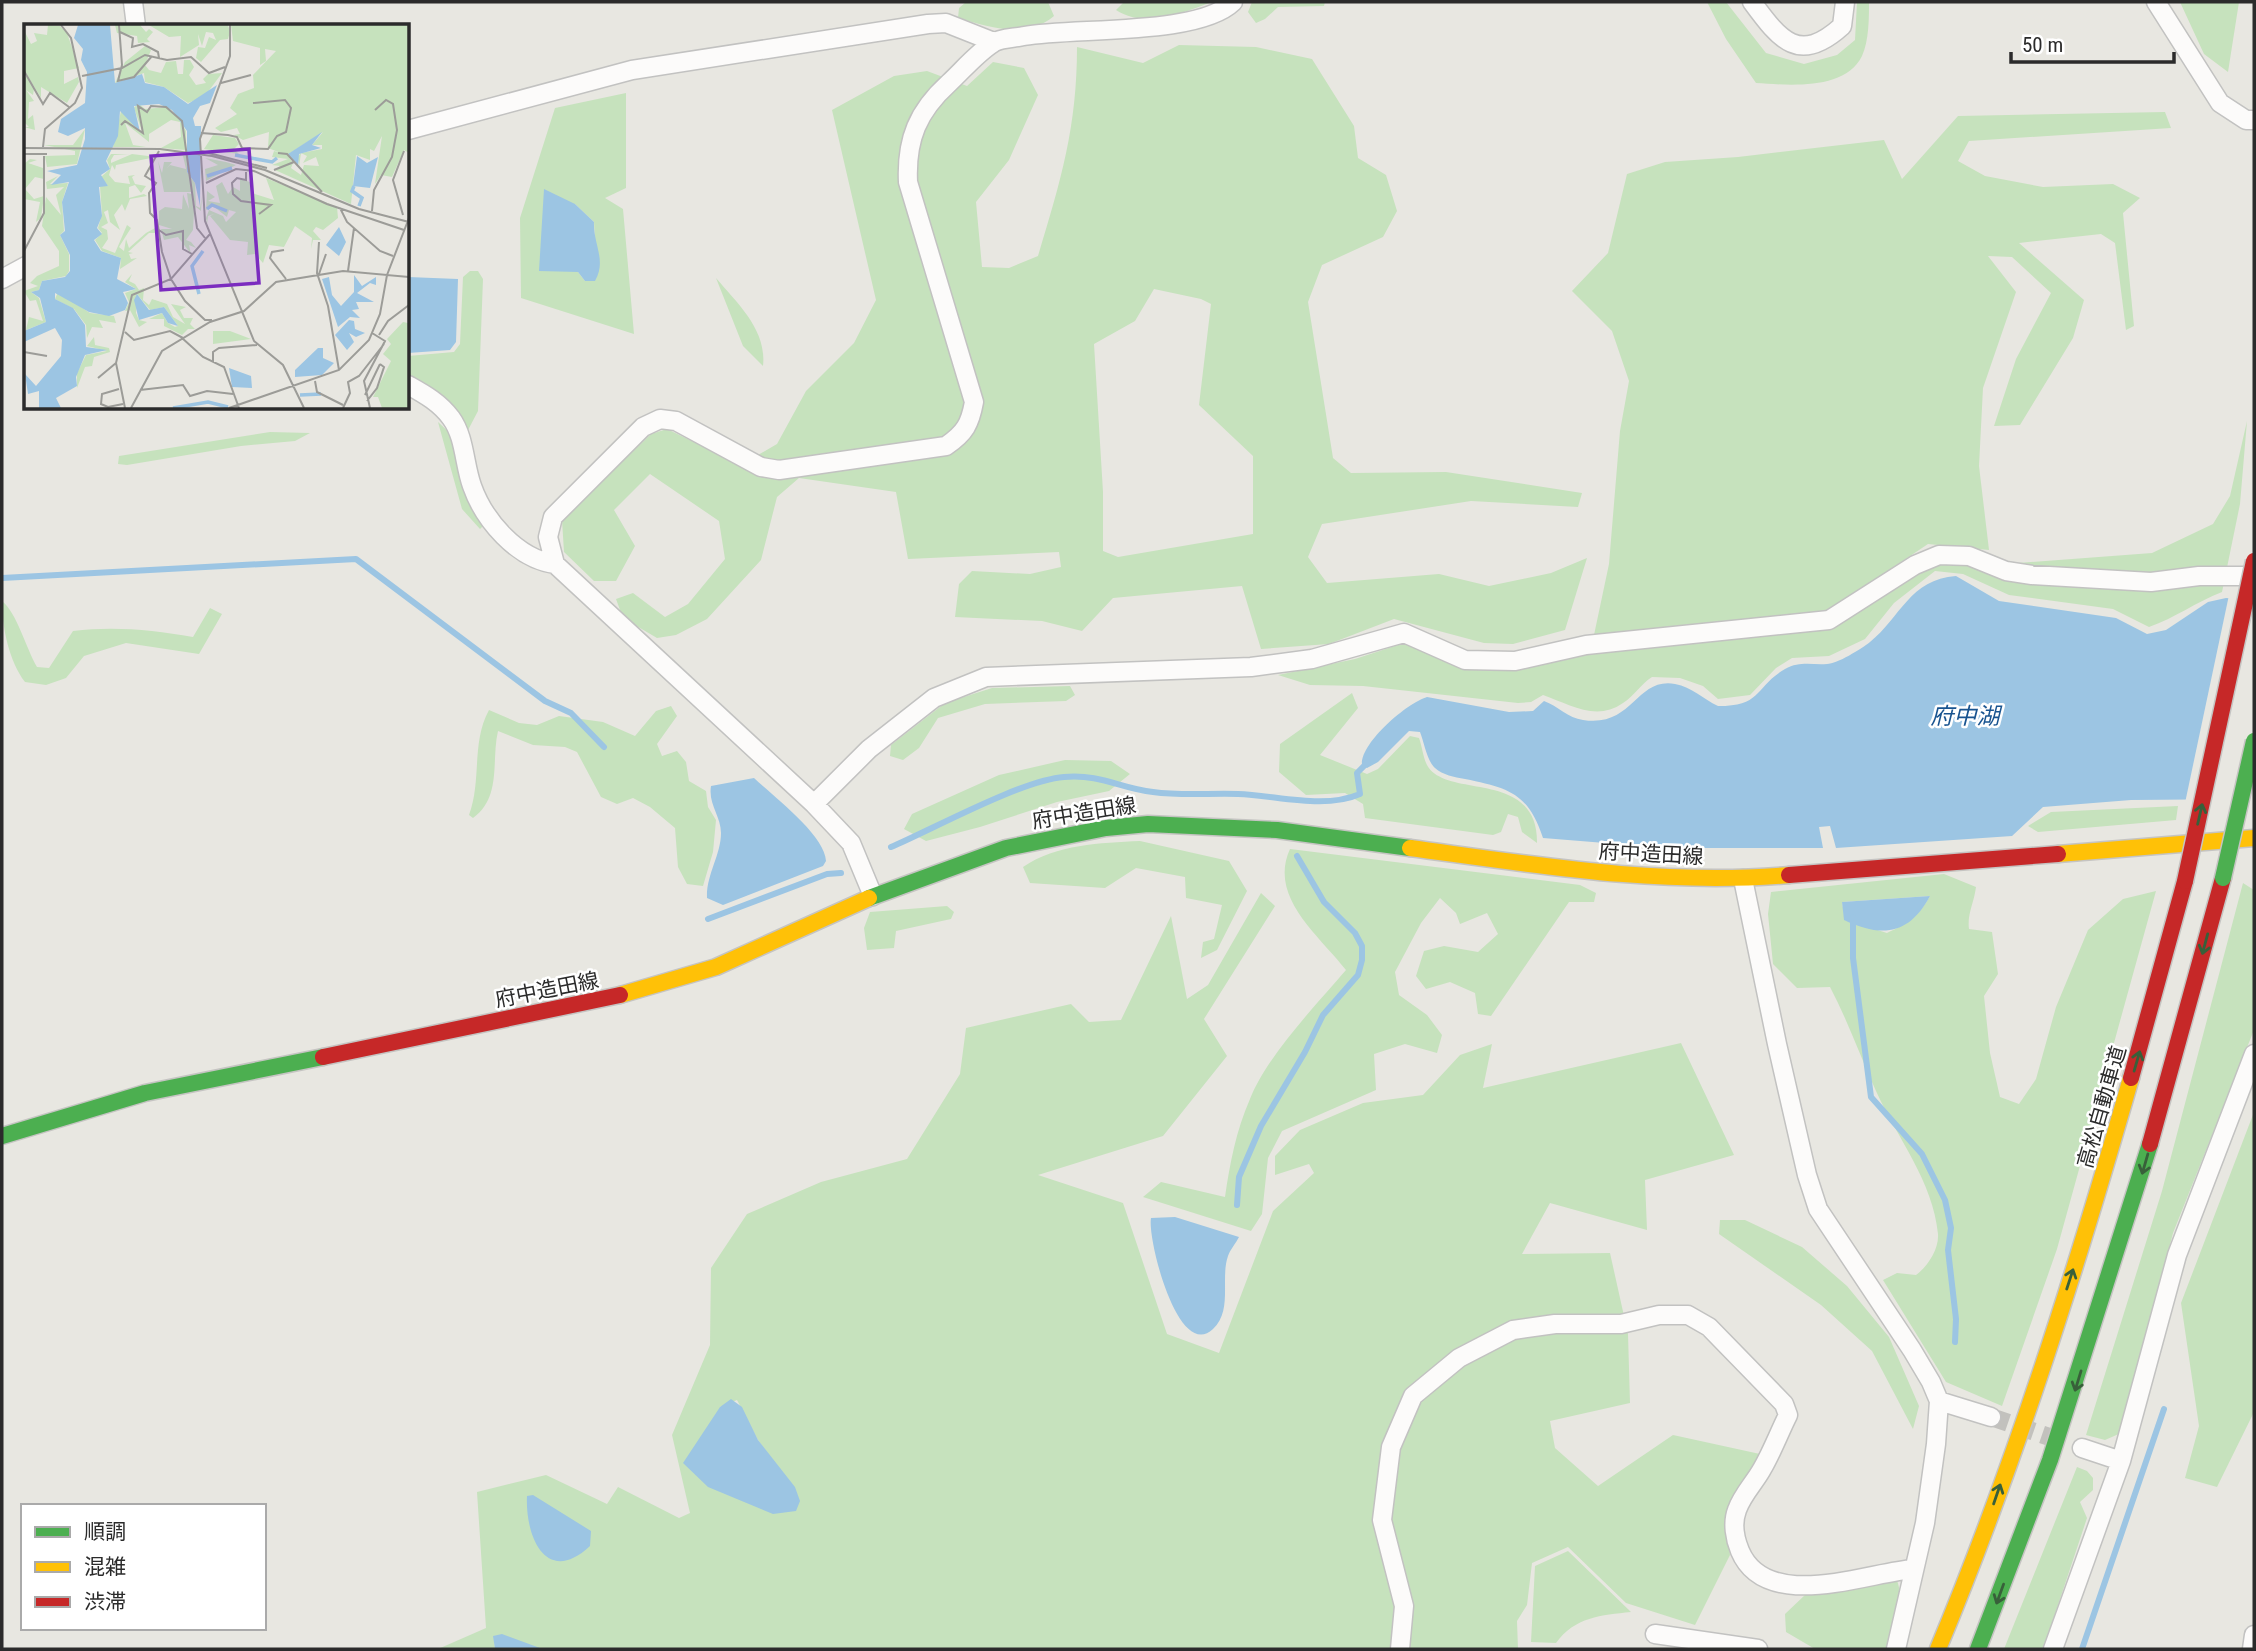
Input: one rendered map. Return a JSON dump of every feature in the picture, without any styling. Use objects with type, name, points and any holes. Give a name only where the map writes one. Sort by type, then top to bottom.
[{"type":"main road","name":"高松自動車道","points":[[1938,1649],[1964,1590],[2037,1382],[2092,1213],[2152,1010],[2185,881],[2254,561]]},
{"type":"main road","points":[[1978,1649],[2072,1399],[2140,1185],[2222,878],[2254,741]]},
{"type":"main road","name":"府中造田線","points":[[2,1136],[145,1093],[601,1001],[716,967],[873,896],[1006,848],[1106,828],[1148,824],[1277,830],[1602,873],[1743,879],[2254,838]]},
{"type":"street","points":[[133,2],[136,24]]},
{"type":"street","points":[[410,129],[632,70],[928,24],[946,23],[994,42],[1055,31],[1168,26],[1203,17],[1233,2]]},
{"type":"street","points":[[1752,2],[1777,36],[1800,46],[1825,42],[1842,26],[1845,2]]},
{"type":"street","points":[[2156,2],[2220,103],[2250,120]]},
{"type":"street","points":[[873,896],[851,843],[814,804],[555,564],[548,537],[553,517],[643,427],[660,419],[676,422],[761,467],[779,470],[947,446],[962,435],[971,421],[974,402],[914,208],[906,157],[911,134],[923,110],[994,42]]},
{"type":"street","points":[[2,279],[24,267]]},
{"type":"street","points":[[410,387],[434,400],[452,419],[460,438],[471,485],[495,527],[535,561],[555,564]]},
{"type":"street","points":[[814,804],[869,749],[933,698],[986,677],[1251,667],[1312,659],[1404,633],[1465,660],[1515,661],[1586,645],[1829,620],[1914,565],[1939,555],[1969,556],[2006,571],[2032,575],[2151,582],[2199,576],[2254,576]]},
{"type":"street","points":[[1743,879],[1748,914],[1783,1070],[1807,1175],[1818,1209],[1912,1350],[1931,1382],[1938,1401],[1925,1523],[1896,1649]]},
{"type":"street","points":[[2053,1649],[2121,1461],[2177,1255],[2254,1054]]},
{"type":"street","points":[[1400,1649],[1405,1606],[1382,1520],[1391,1447],[1413,1396],[1459,1358],[1514,1330],[1555,1324],[1621,1325],[1659,1315],[1688,1315],[1709,1327],[1784,1404],[1788,1415],[1764,1465],[1736,1511],[1735,1538],[1742,1557],[1754,1570],[1773,1581],[1814,1586],[1913,1569]]},
{"type":"street","points":[[1938,1401],[1992,1417]]},
{"type":"street","points":[[2082,1448],[2121,1461]]},
{"type":"street","points":[[1655,1634],[1758,1649]]},
{"type":"street","points":[[2252,1649],[2254,1635]]},
{"type":"green space","points":[[966,2],[1048,2],[1054,16],[1031,28],[995,28],[958,18],[959,8]]},
{"type":"green space","points":[[1124,2],[1212,2],[1151,19],[1127,16],[1116,10]]},
{"type":"green space","points":[[1252,2],[1325,2],[1324,6],[1278,7],[1256,23],[1248,12]]},
{"type":"green space","points":[[1707,2],[1726,2],[1766,53],[1804,64],[1837,55],[1855,40],[1857,2],[1869,2],[1864,50],[1854,67],[1829,80],[1799,85],[1756,83],[1726,39]]},
{"type":"green space","points":[[2180,2],[2239,2],[2228,72],[2204,54]]},
{"type":"green space","points":[[1179,45],[1256,47],[1312,59],[1354,126],[1358,158],[1386,175],[1397,211],[1383,237],[1322,265],[1308,302],[1333,458],[1351,473],[1446,472],[1582,493],[1578,507],[1471,501],[1322,524],[1308,557],[1327,583],[1439,574],[1489,586],[1551,573],[1587,558],[1565,630],[1513,644],[1484,643],[1394,619],[1329,644],[1261,649],[1242,586],[1113,598],[1082,631],[1042,621],[955,617],[959,584],[972,571],[1030,574],[1061,567],[1059,552],[908,559],[896,492],[799,478],[777,497],[761,560],[707,619],[676,635],[657,638],[623,618],[616,599],[633,593],[665,617],[688,604],[725,559],[719,521],[650,474],[614,510],[635,546],[616,581],[594,581],[564,552],[562,520],[651,434],[667,429],[741,465],[777,444],[806,391],[854,343],[876,300],[832,110],[894,76],[927,71],[967,86],[993,62],[1024,68],[1038,95],[1009,160],[976,202],[982,267],[1009,268],[1038,256],[1054,203],[1071,128],[1077,47],[1143,63]],"holes":[[[1154,289],[1201,299],[1211,304],[1199,405],[1253,456],[1253,534],[1118,557],[1103,551],[1103,492],[1094,344],[1135,321]]]},
{"type":"green space","points":[[626,93],[626,188],[605,198],[623,209],[634,334],[521,298],[520,218],[555,108]],"holes":[[[575,204],[594,222],[595,241],[585,281],[578,272]]]},
{"type":"green space","points":[[2165,112],[2171,128],[1969,141],[1958,161],[1985,176],[2043,187],[2113,184],[2140,198],[2123,213],[2134,326],[2126,330],[2115,243],[2101,234],[2019,243],[2084,300],[2073,338],[2020,425],[1994,426],[2016,359],[2051,293],[2012,257],[1988,256],[2016,292],[1983,388],[1979,466],[1989,550],[1928,544],[1828,611],[1594,635],[1609,564],[1620,431],[1629,381],[1612,331],[1572,291],[1608,253],[1627,174],[1665,162],[1738,157],[1884,140],[1902,179],[1958,116]]},
{"type":"green space","points":[[470,271],[478,271],[483,279],[478,411],[467,432],[431,390],[410,376],[410,356],[454,352],[460,344],[463,277]]},
{"type":"green space","points":[[716,278],[756,329],[763,353],[763,366],[743,346]]},
{"type":"green space","points":[[2247,421],[2240,504],[2222,592],[2149,627],[2113,609],[2009,595],[1963,574],[1935,571],[1894,603],[1865,639],[1829,656],[1792,658],[1776,668],[1750,695],[1718,699],[1703,686],[1680,678],[1652,677],[1623,703],[1603,711],[1593,711],[1543,695],[1531,702],[1518,703],[1363,686],[1310,685],[1278,675],[1355,659],[1407,642],[1464,670],[1524,669],[1596,653],[1833,627],[1917,572],[1940,563],[1978,566],[2152,553],[2213,524],[2230,496]]},
{"type":"green space","points":[[438,422],[453,436],[463,488],[483,526],[480,529],[462,509]]},
{"type":"green space","points":[[270,432],[310,433],[295,441],[241,446],[127,465],[118,464],[119,456]]},
{"type":"green space","points":[[2,601],[17,622],[37,667],[49,668],[73,631],[133,630],[193,637],[210,608],[222,614],[199,654],[126,643],[84,656],[66,678],[46,685],[25,682],[19,674],[3,622]]},
{"type":"green space","points":[[1070,686],[1075,695],[1066,701],[985,704],[938,718],[919,748],[903,760],[890,756],[891,745],[945,703],[992,688]]},
{"type":"green space","points":[[1352,693],[1358,708],[1320,755],[1367,774],[1378,769],[1410,736],[1419,738],[1424,759],[1437,775],[1508,795],[1523,804],[1533,820],[1537,843],[1522,832],[1518,817],[1508,814],[1501,832],[1493,835],[1365,818],[1363,804],[1345,793],[1306,795],[1279,772],[1280,744]]},
{"type":"green space","points":[[671,706],[677,716],[657,744],[662,756],[677,751],[686,762],[689,781],[706,791],[708,807],[716,820],[713,852],[703,886],[687,884],[678,867],[675,828],[650,807],[633,798],[617,804],[601,797],[577,752],[565,747],[533,745],[498,731],[492,789],[482,809],[473,818],[469,815],[475,788],[480,735],[489,710],[519,723],[537,725],[559,716],[603,722],[635,736],[656,711]]},
{"type":"green space","points":[[1065,760],[1111,761],[1130,774],[1109,791],[1057,802],[926,841],[904,829],[912,814],[999,775]]},
{"type":"green space","points":[[2178,806],[2176,820],[2038,832],[2028,826],[2051,812]]},
{"type":"green space","points":[[1140,841],[1229,861],[1247,891],[1217,950],[1201,958],[1203,942],[1214,939],[1222,905],[1186,898],[1185,877],[1136,868],[1105,888],[1030,883],[1023,867],[1064,849]]},
{"type":"green space","points":[[1290,849],[1580,885],[1596,893],[1594,902],[1569,902],[1491,1016],[1478,1014],[1475,993],[1450,982],[1426,989],[1416,976],[1424,951],[1444,946],[1478,952],[1498,934],[1487,913],[1460,924],[1456,913],[1440,898],[1421,923],[1395,972],[1399,995],[1427,1015],[1442,1035],[1437,1053],[1405,1044],[1374,1054],[1376,1090],[1282,1131],[1268,1158],[1262,1214],[1251,1231],[1143,1197],[1161,1182],[1225,1197],[1237,1135],[1258,1083],[1293,1032],[1346,970],[1311,929],[1291,899],[1285,867]]},
{"type":"green space","points":[[1944,874],[1976,887],[1969,929],[1992,932],[1998,974],[1984,996],[1990,1053],[2000,1097],[2019,1104],[2036,1079],[2056,1007],[2088,930],[2123,899],[2156,891],[2057,1249],[2002,1406],[1946,1382],[1883,1280],[1897,1273],[1916,1275],[1925,1267],[1938,1240],[1935,1215],[1922,1178],[1884,1108],[1830,987],[1797,988],[1773,964],[1768,914],[1771,892]],"holes":[[[1930,896],[1912,919],[1887,933],[1845,920],[1842,902]]]},
{"type":"green space","points":[[2243,883],[2254,890],[2254,1030],[2173,1233],[2121,1433],[2105,1440],[2086,1435],[2162,1191]]},
{"type":"green space","points":[[1261,893],[1275,906],[1204,1019],[1227,1056],[1163,1136],[1038,1175],[1123,1203],[1167,1334],[1219,1353],[1273,1211],[1314,1173],[1309,1164],[1275,1175],[1275,1156],[1300,1130],[1363,1103],[1423,1095],[1460,1055],[1492,1044],[1483,1088],[1681,1043],[1734,1155],[1645,1180],[1647,1230],[1550,1203],[1522,1254],[1610,1253],[1628,1334],[1630,1403],[1550,1421],[1555,1448],[1598,1486],[1673,1435],[1760,1454],[1725,1515],[1730,1555],[1695,1625],[1626,1603],[1568,1547],[1532,1563],[1527,1605],[1517,1621],[1518,1649],[542,1649],[494,1636],[495,1649],[438,1649],[486,1628],[477,1492],[546,1475],[607,1504],[618,1487],[679,1518],[690,1513],[672,1435],[710,1345],[711,1268],[747,1214],[821,1182],[907,1159],[960,1074],[966,1028],[1071,1004],[1089,1022],[1121,1020],[1171,916],[1187,999],[1208,985]],"holes":[[[737,1400],[758,1440],[775,1464],[720,1407]]]},
{"type":"green space","points":[[947,906],[954,912],[951,919],[896,931],[894,948],[867,950],[864,928],[870,912]]},
{"type":"green space","points":[[2254,1112],[2254,1412],[2217,1487],[2185,1478],[2199,1426],[2181,1303]]},
{"type":"green space","points":[[1720,1220],[1745,1220],[1802,1247],[1847,1286],[1889,1337],[1919,1406],[1913,1429],[1872,1351],[1821,1305],[1719,1234]]},
{"type":"green space","points":[[2077,1467],[2087,1471],[2093,1478],[2093,1490],[2080,1502],[2087,1518],[2049,1632],[2042,1649],[2004,1649]]},
{"type":"green space","points":[[1568,1551],[1631,1612],[1589,1619],[1563,1634],[1556,1643],[1531,1642],[1535,1566]]},
{"type":"green space","points":[[1896,1576],[1901,1595],[1889,1649],[1815,1649],[1786,1632],[1785,1614],[1805,1595],[1832,1593]]},
{"type":"water","points":[[544,189],[575,204],[594,222],[600,259],[595,281],[585,281],[578,272],[539,271]]},
{"type":"water","points":[[410,277],[458,279],[456,342],[450,350],[410,353]]},
{"type":"water","name":"府中湖","points":[[1956,576],[1999,601],[2116,618],[2147,634],[2166,630],[2208,602],[2226,598],[2254,600],[2254,799],[2131,800],[2043,807],[2012,836],[1836,848],[1830,826],[1819,827],[1823,848],[1667,848],[1543,838],[1531,811],[1515,795],[1494,786],[1449,775],[1435,768],[1420,732],[1409,731],[1378,762],[1367,768],[1362,765],[1363,756],[1376,735],[1397,715],[1427,697],[1509,712],[1533,711],[1544,701],[1583,720],[1613,717],[1642,694],[1662,684],[1687,688],[1718,706],[1743,703],[1785,669],[1801,664],[1831,663],[1855,652],[1870,642],[1916,592],[1927,584]]},
{"type":"water","points":[[754,778],[808,828],[823,851],[826,861],[823,866],[723,905],[707,898],[721,833],[711,799],[711,786]]},
{"type":"water","points":[[1930,896],[1913,919],[1893,929],[1871,929],[1844,920],[1842,902]]},
{"type":"water","points":[[1175,1217],[1239,1237],[1226,1265],[1223,1313],[1213,1329],[1200,1335],[1188,1328],[1177,1314],[1167,1293],[1154,1248],[1151,1218]]},
{"type":"water","points":[[731,1399],[742,1407],[758,1440],[795,1487],[800,1501],[796,1511],[773,1514],[708,1487],[683,1463],[720,1407]]},
{"type":"water","points":[[533,1495],[591,1531],[590,1546],[575,1557],[561,1561],[550,1559],[541,1551],[534,1540],[527,1511],[527,1496]]},
{"type":"water","points":[[502,1634],[542,1649],[495,1649],[493,1636]]},
{"type":"pier","points":[[2229,595],[2254,596],[2254,803],[2185,803]]},
{"type":"waterway","points":[[2,578],[356,559],[545,701],[571,713],[604,747]]},
{"type":"waterway","points":[[891,847],[978,806],[1046,780],[1077,777],[1100,779],[1164,793],[1238,794],[1331,801],[1360,794],[1357,773],[1368,762]]},
{"type":"waterway","points":[[1237,1205],[1239,1177],[1261,1126],[1305,1052],[1323,1015],[1358,975],[1362,960],[1362,946],[1355,933],[1324,902],[1297,856]]},
{"type":"waterway","points":[[708,919],[827,874],[841,873]]},
{"type":"waterway","points":[[1853,917],[1853,958],[1871,1097],[1922,1154],[1945,1200],[1951,1228],[1948,1250],[1956,1319],[1955,1342]]},
{"type":"waterway","points":[[2082,1649],[2164,1409]]},
{"type":"tunnel","points":[[1991,1417],[2064,1442]]},
{"type":"traffic: fast","points":[[2223,878],[2254,741]]},
{"type":"traffic: fast","points":[[869,898],[1006,848],[1106,828],[1148,824],[1277,830],[1410,848]]},
{"type":"traffic: fast","points":[[2,1136],[145,1093],[323,1057]]},
{"type":"traffic: fast","points":[[1978,1649],[2050,1460],[2150,1144]]},
{"type":"traffic: slow","points":[[2058,854],[2254,838]]},
{"type":"traffic: slow","points":[[1410,848],[1552,867],[1646,876],[1741,878],[1789,875]]},
{"type":"traffic: slow","points":[[620,995],[716,967],[869,898]]},
{"type":"traffic: slow","points":[[1938,1649],[1993,1509],[2043,1366],[2131,1078]]},
{"type":"traffic: jam","points":[[2185,881],[2254,561]]},
{"type":"traffic: jam","points":[[1789,875],[2058,854]]},
{"type":"traffic: jam","points":[[2150,1144],[2223,878]]},
{"type":"traffic: jam","points":[[2131,1078],[2185,881]]},
{"type":"traffic: jam","points":[[323,1057],[620,995]]}]
